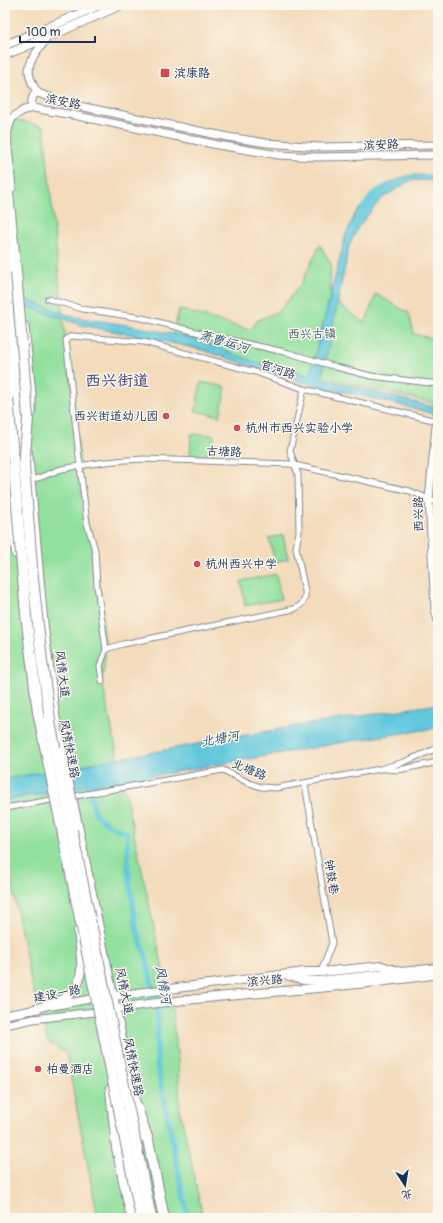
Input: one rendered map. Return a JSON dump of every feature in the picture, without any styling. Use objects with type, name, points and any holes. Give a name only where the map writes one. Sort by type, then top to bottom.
[{"type":"highway","name":"风情快速路","points":[[5,173],[8,193],[11,277],[28,418],[27,466],[32,579],[51,727],[151,1218]]},
{"type":"highway","name":"风情快速路","points":[[5,365],[26,615],[38,712],[141,1218]]},
{"type":"highway","points":[[5,384],[8,397]]},
{"type":"highway","points":[[111,1089],[117,1148],[132,1218]]},
{"type":"highway","points":[[136,1105],[148,1140],[164,1218]]},
{"type":"main road","points":[[5,45],[99,5]]},
{"type":"main road","points":[[5,54],[122,5]]},
{"type":"main road","points":[[38,94],[30,80],[28,67],[48,37]]},
{"type":"main road","name":"滨安路","points":[[438,145],[319,147],[268,143],[228,137],[65,103],[38,94],[34,94],[31,103],[33,108],[247,150],[317,157],[438,154]]},
{"type":"main road","points":[[7,134],[13,117],[24,110],[33,108]]},
{"type":"main road","points":[[5,117],[32,394],[27,466]]},
{"type":"main road","name":"风情大道","points":[[5,221],[24,408],[27,466],[31,480],[45,635],[56,722],[136,1105],[139,1138],[156,1218]]},
{"type":"main road","name":"西兴路","points":[[438,406],[429,499],[435,610],[438,621]]},
{"type":"main road","points":[[5,425],[7,475],[22,600],[28,666],[37,731],[136,1218]]},
{"type":"main road","points":[[32,1010],[56,1002],[68,996],[75,987],[80,978],[81,968],[78,931]]},
{"type":"main road","name":"滨兴路","points":[[113,996],[305,972],[321,972],[382,966],[401,972],[438,968]]},
{"type":"main road","points":[[283,974],[303,980],[319,982],[401,972]]},
{"type":"main road","name":"滨兴路","points":[[94,1012],[170,1002],[391,981],[438,974]]},
{"type":"main road","name":"建设一路","points":[[5,1015],[92,998],[113,996]]},
{"type":"main road","name":"建设一路","points":[[5,1025],[33,1019],[94,1012]]},
{"type":"street","points":[[48,299],[83,309],[142,318],[204,334],[289,353],[371,376],[438,384]]},
{"type":"street","name":"官河路","points":[[80,466],[66,339],[72,336],[144,342],[255,372],[304,389],[437,420]]},
{"type":"street","points":[[106,649],[123,644],[294,609],[300,607],[304,602],[306,597],[296,548],[299,532],[298,474],[290,451],[304,389]]},
{"type":"street","name":"古塘路","points":[[7,475],[17,480],[31,480],[38,479],[60,470],[80,466],[143,458],[290,464],[410,490],[438,503]]},
{"type":"street","points":[[80,466],[87,523],[95,550],[97,586],[106,649],[100,666],[102,681]]},
{"type":"street","name":"北塘路","points":[[5,808],[223,770],[249,783],[262,787],[276,788],[305,784],[380,769],[404,762],[438,748]]},
{"type":"street","name":"北塘路","points":[[380,769],[398,770],[438,762]]},
{"type":"street","name":"钟鼓巷","points":[[305,784],[332,943],[321,972]]},
{"type":"green space","points":[[5,117],[44,127],[64,328],[87,523],[95,550],[106,649],[102,681],[172,1011],[178,1060],[180,1110],[203,1218],[98,1218],[66,1053],[48,1042],[32,986],[5,850]]},
{"type":"green space","name":"西兴古镇","points":[[320,245],[331,264],[330,293],[341,306],[365,323],[376,294],[409,313],[414,334],[438,340],[438,404],[171,343],[179,309],[250,330],[258,320],[279,311],[301,284]]},
{"type":"green space","points":[[201,382],[226,387],[220,416],[195,411]]},
{"type":"green space","points":[[191,434],[214,435],[213,456],[190,455]]},
{"type":"green space","points":[[283,535],[288,559],[275,562],[269,538]]},
{"type":"green space","points":[[276,574],[281,599],[245,606],[241,581]]},
{"type":"water","points":[[411,175],[438,175],[438,181],[411,180],[381,199],[358,227],[349,246],[322,379],[438,408],[438,415],[301,382],[193,347],[81,325],[5,299],[5,292],[74,317],[133,326],[192,338],[255,362],[310,375],[346,234],[356,212],[380,188],[400,178]]},
{"type":"water","points":[[438,704],[438,728],[362,739],[107,784],[92,785],[5,800],[5,779],[291,727]]},
{"type":"waterway","points":[[365,205],[374,193],[383,188]]},
{"type":"waterway","name":"风情河","points":[[87,779],[95,814],[112,827],[127,833],[128,871],[137,931],[147,960],[159,1023],[157,1038],[157,1065],[188,1218]]},
{"type":"place","name":"滨康路","points":[[165,73]]},
{"type":"place","name":"西兴街道幼儿园","points":[[166,416]]},
{"type":"place","name":"杭州市西兴实验小学","points":[[237,428]]},
{"type":"place","name":"杭州西兴中学","points":[[197,564]]},
{"type":"place","name":"柏曼酒店","points":[[38,1069]]},
{"type":"district","name":"西兴街道","points":[[117,381]]},
{"type":"water label","name":"萧曹运河","points":[[224,342]]},
{"type":"water label","name":"北塘河","points":[[220,739]]}]
